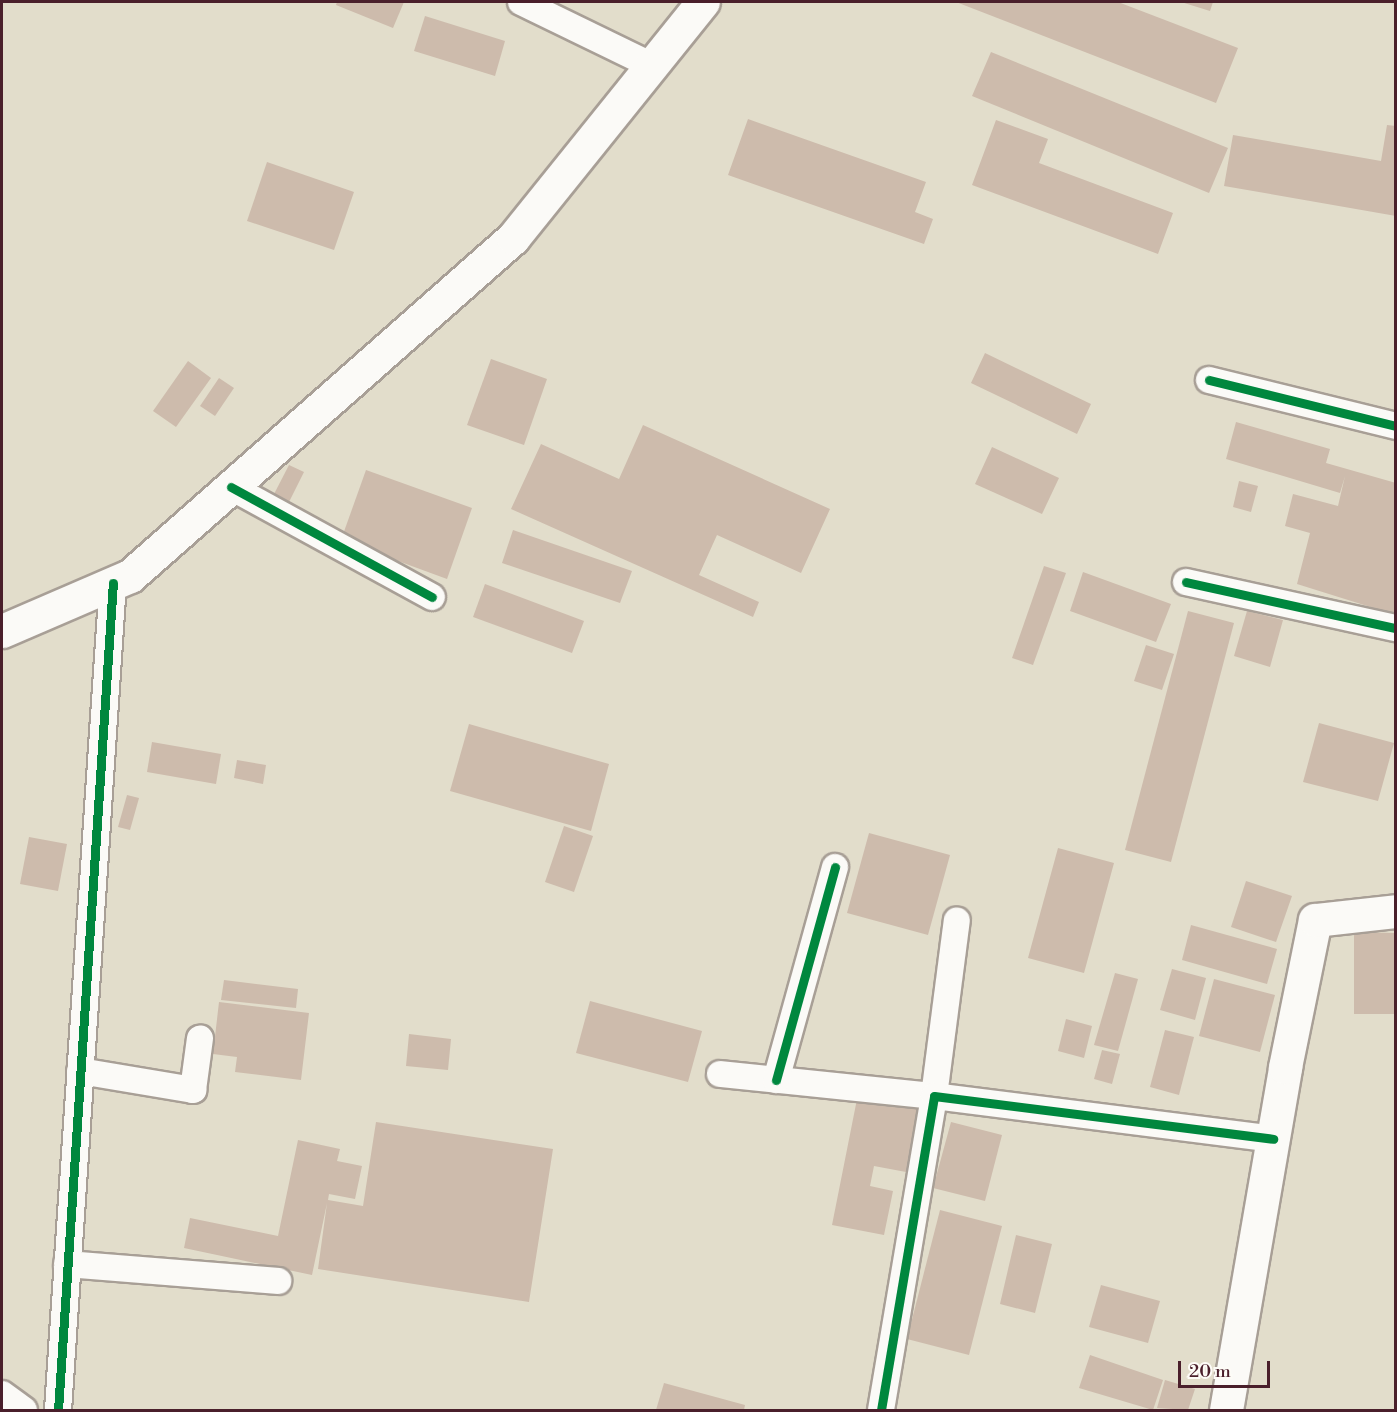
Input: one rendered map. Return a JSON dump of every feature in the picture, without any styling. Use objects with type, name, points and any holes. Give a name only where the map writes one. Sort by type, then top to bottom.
[{"type":"main road","points":[[2,631],[130,576],[513,238],[703,2]]},
{"type":"main road","points":[[1226,1410],[1272,1139],[1315,920],[1395,911]]},
{"type":"street","points":[[521,2],[651,65]]},
{"type":"street","points":[[1209,380],[1395,426]]},
{"type":"street","points":[[231,487],[432,597]]},
{"type":"street","points":[[1186,582],[1395,628]]},
{"type":"street","points":[[58,1410],[114,583]]},
{"type":"street","points":[[776,1080],[835,867]]},
{"type":"street","points":[[881,1410],[934,1096],[957,920]]},
{"type":"street","points":[[80,1071],[193,1090],[200,1038]]},
{"type":"street","points":[[720,1074],[934,1096],[1272,1139]]},
{"type":"street","points":[[67,1264],[278,1281]]},
{"type":"street","points":[[2,1394],[24,1410]]},
{"type":"building","points":[[337,2],[404,2],[393,28],[336,5]]},
{"type":"building","points":[[956,2],[1118,2],[1238,48],[1216,103]]},
{"type":"building","points":[[1181,2],[1213,2],[1210,11]]},
{"type":"building","points":[[425,16],[505,41],[495,76],[414,51]]},
{"type":"building","points":[[991,52],[1228,148],[1209,193],[972,96]]},
{"type":"building","points":[[748,119],[926,182],[915,212],[933,219],[924,244],[728,175]]},
{"type":"building","points":[[996,120],[1048,139],[1039,163],[1173,213],[1158,254],[972,185]]},
{"type":"building","points":[[1387,125],[1396,126],[1396,216],[1224,186],[1233,135],[1381,161]]},
{"type":"building","points":[[267,162],[354,192],[334,250],[247,221]]},
{"type":"building","points":[[985,353],[1091,404],[1077,434],[971,383]]},
{"type":"building","points":[[491,359],[547,379],[524,445],[467,425]]},
{"type":"building","points":[[188,361],[211,378],[176,427],[153,411]]},
{"type":"building","points":[[219,378],[234,388],[215,416],[200,406]]},
{"type":"building","points":[[1236,422],[1330,449],[1326,463],[1396,483],[1396,615],[1297,584],[1310,533],[1285,526],[1293,494],[1338,506],[1345,476],[1340,493],[1226,459]]},
{"type":"building","points":[[643,425],[830,509],[801,573],[717,535],[699,575],[759,602],[753,617],[511,509],[541,444],[619,479]]},
{"type":"building","points":[[992,447],[1059,478],[1042,514],[975,484]]},
{"type":"building","points":[[289,465],[304,472],[288,504],[273,496]]},
{"type":"building","points":[[366,470],[472,508],[447,579],[341,540]]},
{"type":"building","points":[[1239,481],[1258,486],[1251,512],[1233,507]]},
{"type":"building","points":[[513,530],[632,571],[620,603],[502,563]]},
{"type":"building","points":[[1044,566],[1066,573],[1033,665],[1012,658]]},
{"type":"building","points":[[1083,572],[1171,604],[1156,642],[1070,611]]},
{"type":"building","points":[[485,584],[584,621],[572,653],[473,617]]},
{"type":"building","points":[[1188,611],[1234,623],[1171,862],[1125,850]]},
{"type":"building","points":[[1247,611],[1283,620],[1270,667],[1234,656]]},
{"type":"building","points":[[1146,645],[1174,654],[1162,690],[1134,681]]},
{"type":"building","points":[[1319,723],[1394,743],[1378,801],[1303,782]]},
{"type":"building","points":[[469,724],[609,764],[591,831],[450,791]]},
{"type":"building","points":[[152,742],[221,754],[216,784],[147,772]]},
{"type":"building","points":[[237,760],[266,765],[263,784],[234,778]]},
{"type":"building","points":[[127,795],[139,798],[130,830],[118,827]]},
{"type":"building","points":[[564,826],[593,836],[574,892],[545,882]]},
{"type":"building","points":[[869,833],[950,855],[928,935],[847,913]]},
{"type":"building","points":[[29,837],[67,844],[58,891],[20,884]]},
{"type":"building","points":[[1058,848],[1114,863],[1084,973],[1028,958]]},
{"type":"building","points":[[1246,881],[1292,896],[1276,942],[1231,927]]},
{"type":"building","points":[[1191,925],[1277,949],[1267,984],[1182,960]]},
{"type":"building","points":[[1354,932],[1396,933],[1396,1014],[1354,1014]]},
{"type":"building","points":[[1172,969],[1206,978],[1195,1020],[1160,1010]]},
{"type":"building","points":[[1115,973],[1138,979],[1118,1051],[1094,1045]]},
{"type":"building","points":[[1214,979],[1275,995],[1260,1052],[1199,1036]]},
{"type":"building","points":[[224,980],[298,989],[296,1008],[221,1000]]},
{"type":"building","points":[[590,1001],[702,1031],[688,1082],[576,1053]]},
{"type":"building","points":[[219,1002],[309,1013],[301,1080],[235,1072],[237,1057],[213,1054]]},
{"type":"building","points":[[1066,1019],[1092,1026],[1084,1058],[1058,1051]]},
{"type":"building","points":[[1165,1030],[1194,1037],[1179,1095],[1150,1087]]},
{"type":"building","points":[[409,1034],[451,1039],[448,1070],[406,1066]]},
{"type":"building","points":[[1102,1050],[1120,1054],[1112,1084],[1094,1079]]},
{"type":"building","points":[[858,1094],[919,1106],[906,1172],[874,1166],[870,1186],[893,1191],[884,1235],[832,1225]]},
{"type":"building","points":[[376,1122],[553,1149],[529,1302],[318,1269],[327,1203],[312,1275],[184,1248],[190,1218],[278,1236],[298,1140],[340,1149],[337,1161],[362,1166],[355,1199],[329,1194],[328,1200],[363,1206]]},
{"type":"building","points":[[951,1122],[1002,1135],[985,1201],[933,1188]]},
{"type":"building","points":[[940,1210],[1002,1226],[969,1355],[907,1339]]},
{"type":"building","points":[[1016,1235],[1052,1244],[1035,1313],[1000,1304]]},
{"type":"building","points":[[1101,1285],[1160,1301],[1148,1343],[1089,1327]]},
{"type":"building","points":[[1090,1355],[1163,1380],[1153,1410],[1079,1388]]},
{"type":"building","points":[[1165,1380],[1195,1389],[1188,1410],[1157,1408]]},
{"type":"building","points":[[664,1383],[745,1405],[744,1410],[656,1410]]},
{"type":"cycle path","points":[[1209,380],[1396,426]]},
{"type":"cycle path","points":[[231,487],[432,597]]},
{"type":"cycle path","points":[[1186,582],[1396,628]]},
{"type":"cycle path","points":[[58,1410],[113,583]]},
{"type":"cycle path","points":[[776,1080],[835,867]]},
{"type":"cycle path","points":[[881,1410],[934,1096],[1273,1139]]}]
